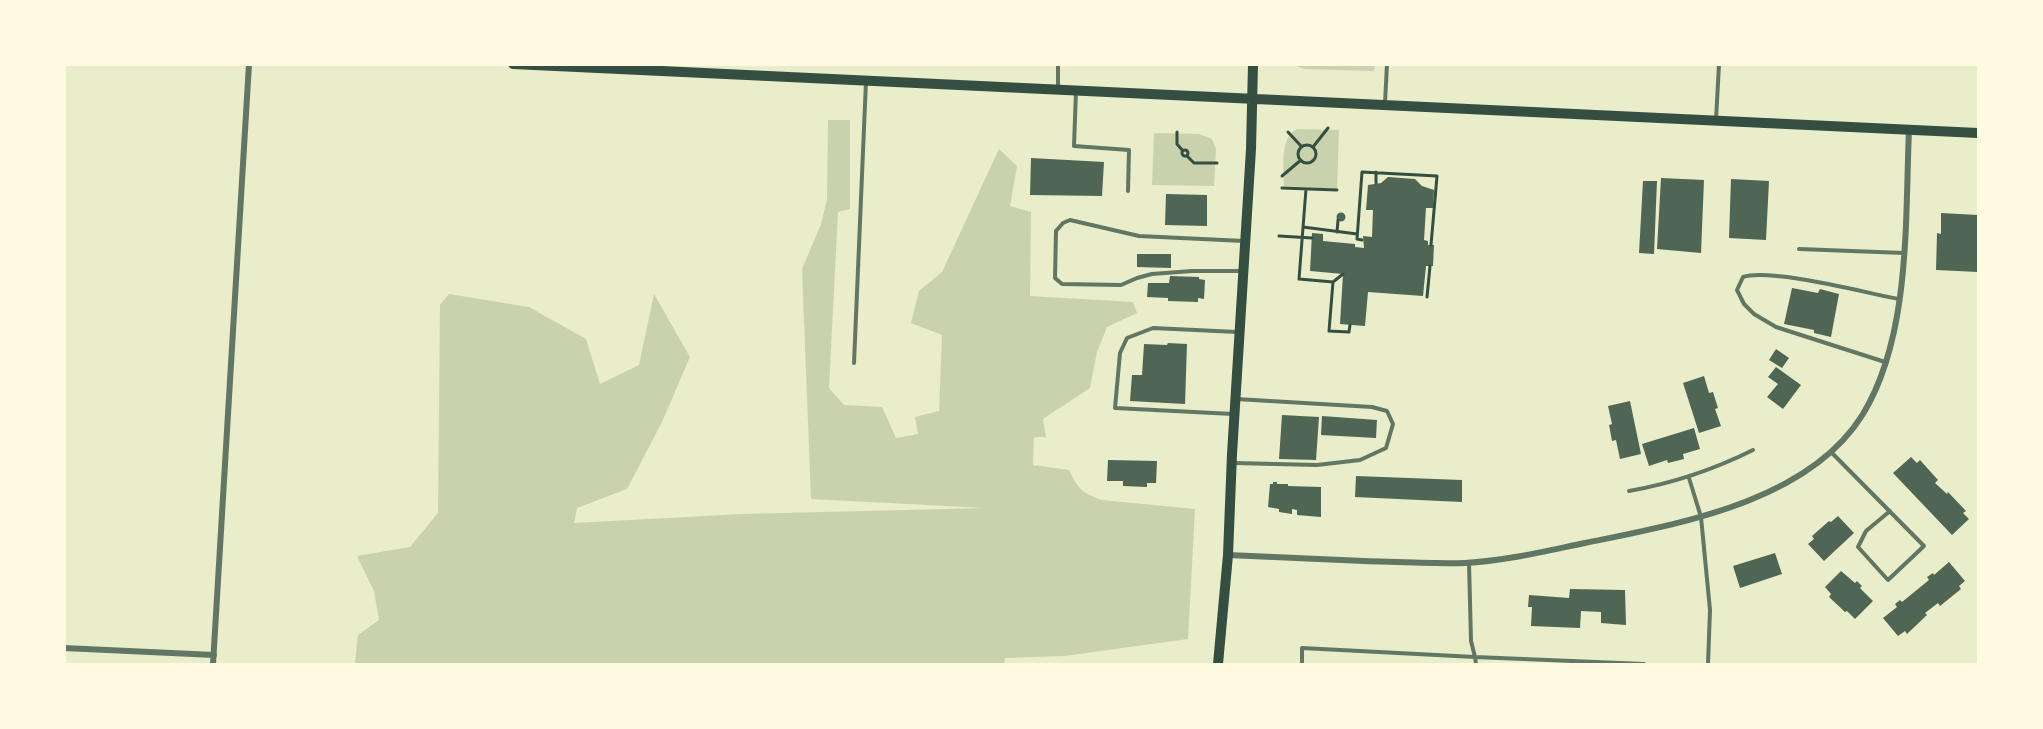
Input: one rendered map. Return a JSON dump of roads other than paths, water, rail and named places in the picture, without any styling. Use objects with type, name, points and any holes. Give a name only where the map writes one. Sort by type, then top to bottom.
[{"type":"main road","points":[[513,64],[1978,133]]},
{"type":"main road","points":[[1218,664],[1228,555],[1234,414],[1251,149],[1253,64]]},
{"type":"street","points":[[213,664],[249,64]]},
{"type":"street","points":[[1228,555],[1436,564],[1501,559],[1701,517],[1756,498],[1807,470],[1832,453],[1864,413],[1885,362],[1899,299],[1904,253],[1909,130]]},
{"type":"street","points":[[64,648],[214,655]]},
{"type":"lane","points":[[1058,64],[1058,89]]},
{"type":"lane","points":[[1385,104],[1387,64]]},
{"type":"lane","points":[[1716,120],[1719,64]]},
{"type":"lane","points":[[854,363],[866,80]]},
{"type":"lane","points":[[1076,90],[1074,146],[1129,150],[1128,191]]},
{"type":"lane","points":[[1243,271],[1152,274],[1121,285],[1062,284],[1055,278],[1056,231],[1063,223],[1070,220],[1139,236],[1245,241]]},
{"type":"lane","points":[[1799,249],[1904,253]]},
{"type":"lane","points":[[1885,362],[1776,327],[1754,314],[1744,304],[1737,290],[1743,277],[1771,276],[1899,299]]},
{"type":"lane","points":[[1234,414],[1115,408],[1120,353],[1127,338],[1153,328],[1239,333]]},
{"type":"lane","points":[[1232,463],[1317,465],[1360,460],[1386,448],[1394,424],[1387,411],[1372,407],[1235,399]]},
{"type":"lane","points":[[1629,491],[1689,478],[1753,450]]},
{"type":"lane","points":[[1832,453],[1890,511],[1924,546],[1888,580],[1858,547],[1866,531],[1890,511]]},
{"type":"lane","points":[[1689,478],[1701,517],[1710,610],[1708,664]]},
{"type":"lane","points":[[1468,563],[1471,641],[1476,664]]},
{"type":"lane","points":[[1302,664],[1302,648],[1644,664]]}]
